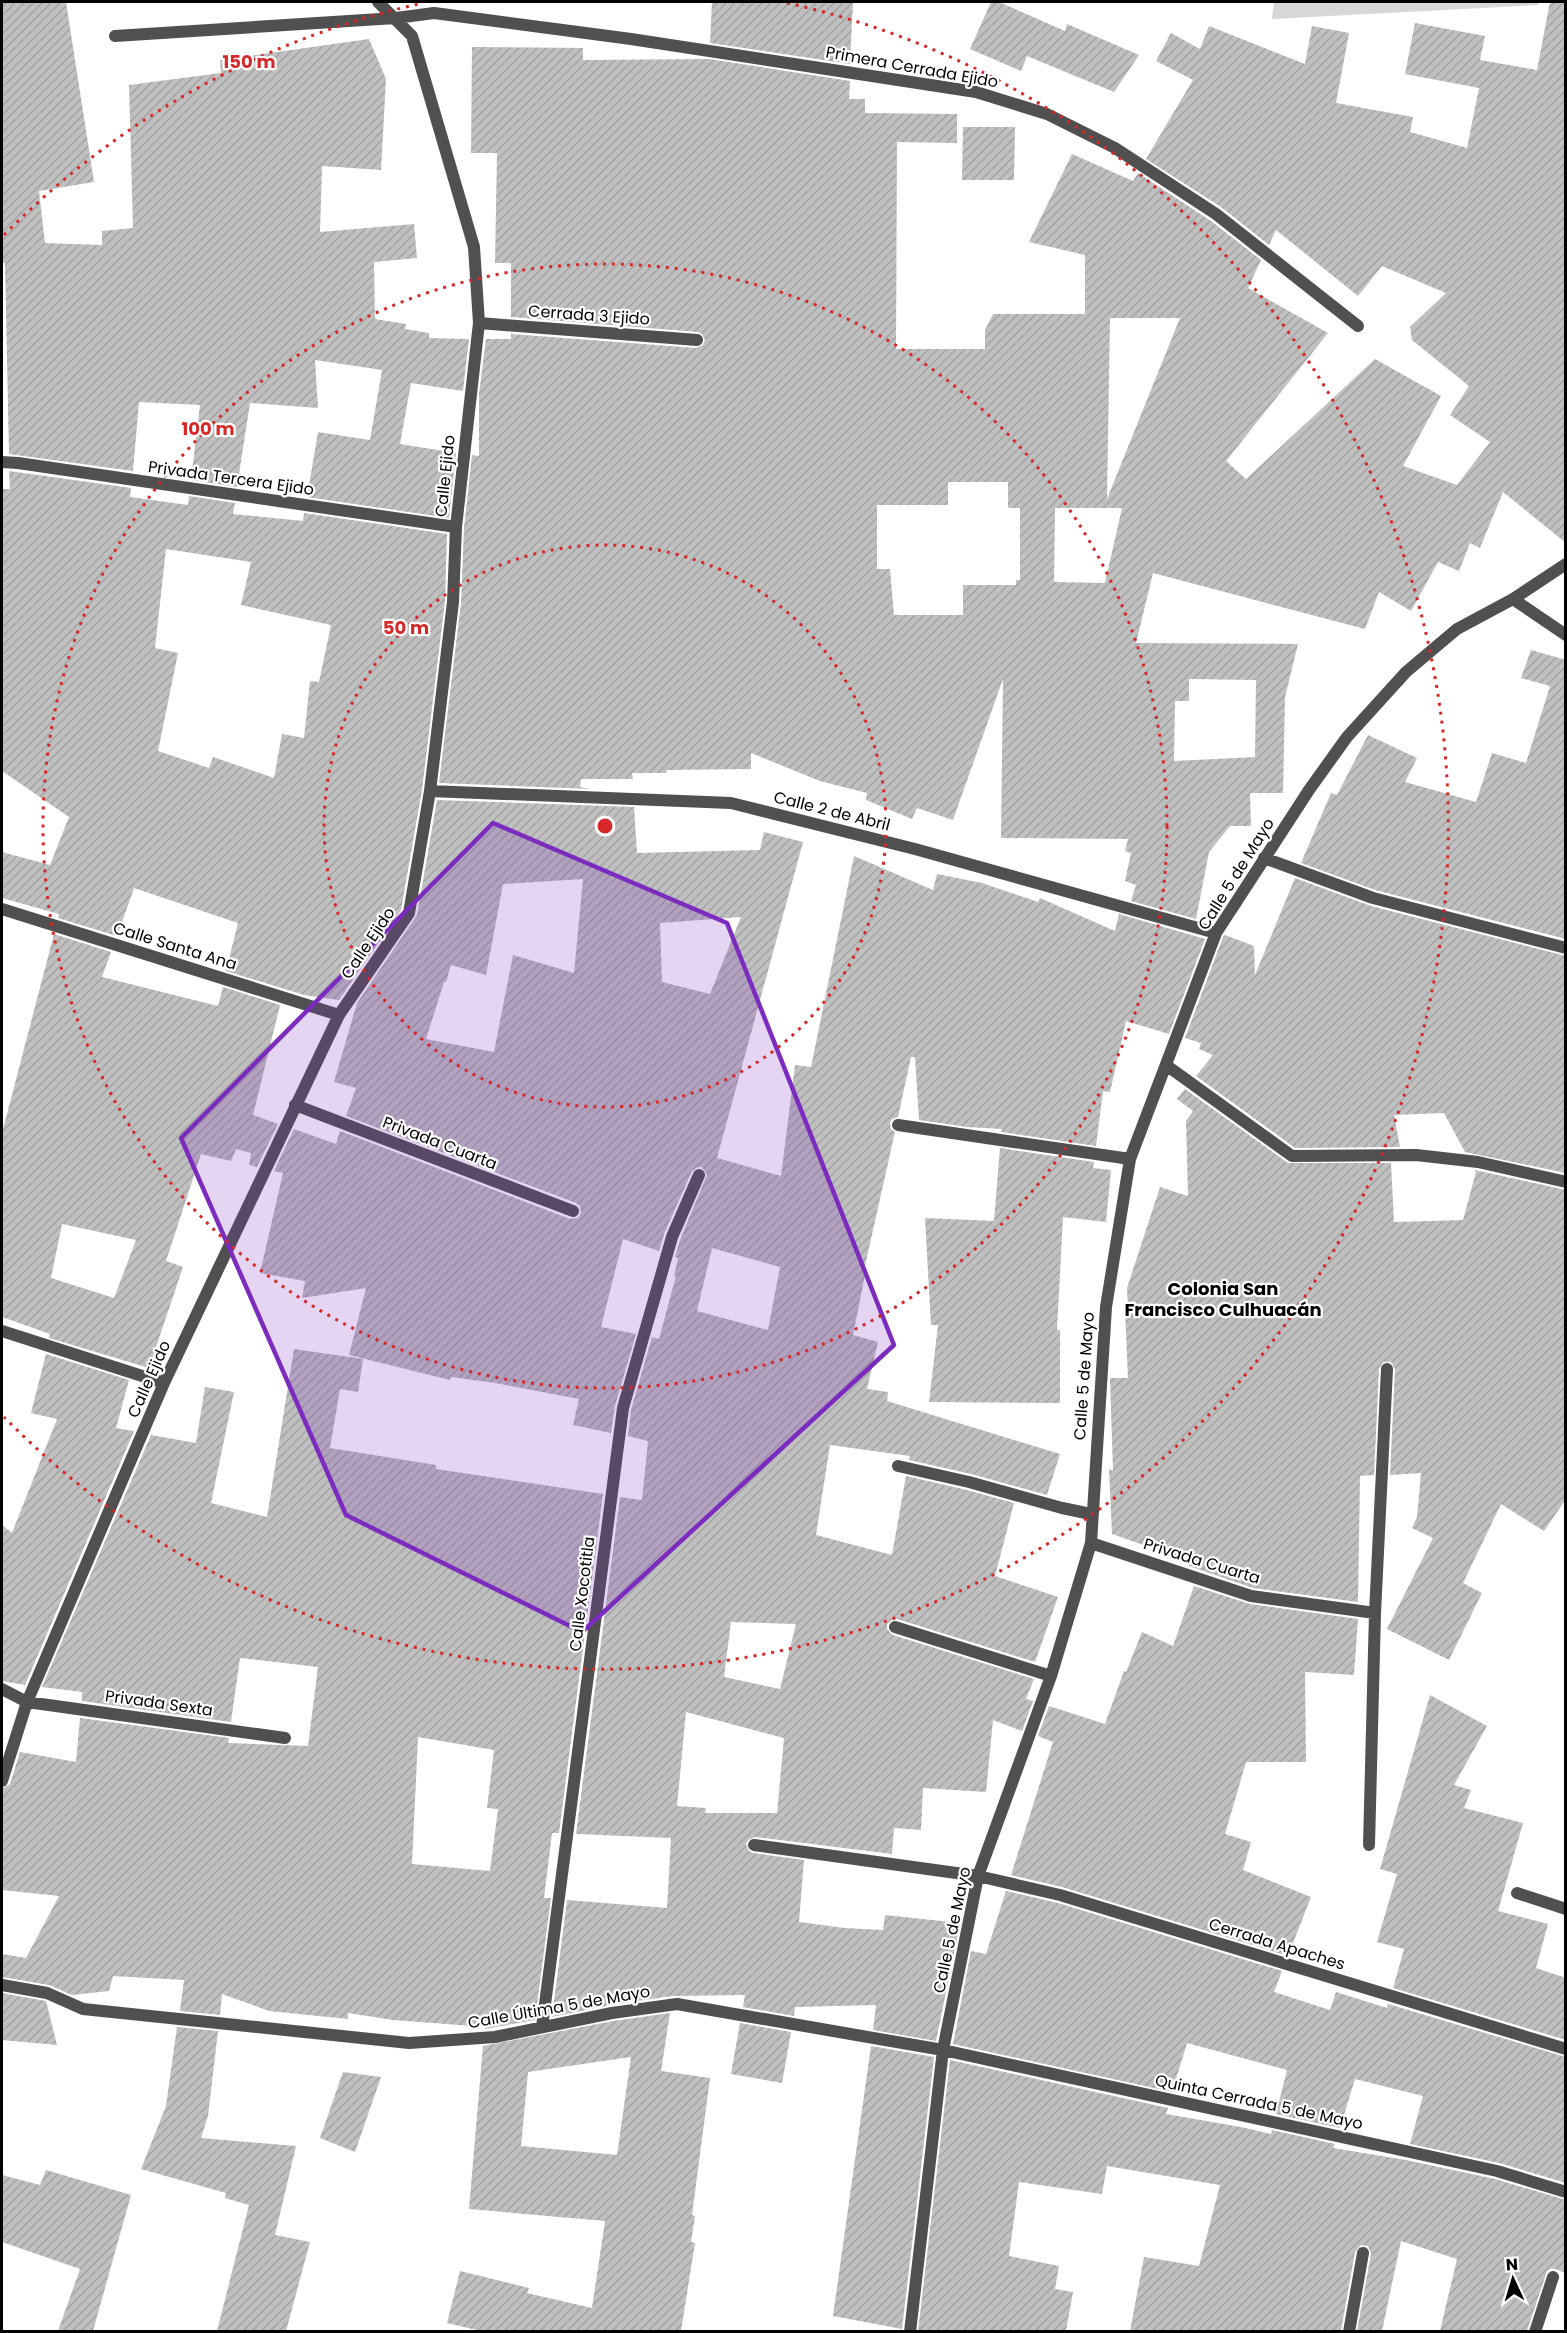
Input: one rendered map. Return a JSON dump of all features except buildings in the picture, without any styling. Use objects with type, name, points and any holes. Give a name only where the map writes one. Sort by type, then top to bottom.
[{"type":"street","name":"Calle Ejido","points":[[2,1781],[27,1702],[164,1383],[339,1015],[409,913],[430,791],[453,602],[456,527],[479,323],[474,247],[412,36],[378,2]]},
{"type":"street","name":"Primera Cerrada Ejido","points":[[115,36],[396,18],[434,13],[631,39],[976,92],[1047,114],[1115,148],[1216,214],[1358,326]]},
{"type":"street","name":"Cerrada 3 Ejido","points":[[479,323],[697,340]]},
{"type":"street","name":"Privada Tercera Ejido","points":[[2,462],[456,527]]},
{"type":"street","name":"Calle 5 de Mayo","points":[[910,2331],[943,2050],[978,1876],[1051,1676],[1091,1543],[1091,1514],[1106,1307],[1130,1160],[1216,933],[1347,737],[1406,672],[1457,629],[1514,599],[1566,564]]},
{"type":"street","points":[[1514,599],[1566,635]]},
{"type":"street","name":"Calle 2 de Abril","points":[[430,791],[731,803],[915,849],[1216,933]]},
{"type":"street","points":[[1264,858],[1373,897],[1566,948]]},
{"type":"street","name":"Calle Santa Ana","points":[[2,909],[339,1015]]},
{"type":"street","points":[[1166,1065],[1292,1156],[1416,1155],[1478,1162],[1566,1182]]},
{"type":"street","name":"Privada Cuarta","points":[[295,1105],[573,1212]]},
{"type":"street","points":[[898,1125],[1130,1160]]},
{"type":"street","name":"Calle Xocotitla","points":[[542,2027],[623,1408],[672,1237],[699,1175]]},
{"type":"street","points":[[2,1330],[164,1383]]},
{"type":"street","points":[[1369,1845],[1387,1369]]},
{"type":"street","points":[[898,1466],[1091,1514]]},
{"type":"street","name":"Privada Cuarta","points":[[1091,1543],[1251,1596],[1376,1613]]},
{"type":"street","points":[[895,1627],[1051,1676]]},
{"type":"street","points":[[2,1689],[27,1702]]},
{"type":"street","name":"Privada Sexta","points":[[27,1702],[285,1738]]},
{"type":"street","name":"Cerrada Apaches","points":[[754,1845],[978,1876],[1060,1895],[1566,2049]]},
{"type":"street","points":[[1517,1893],[1566,1909]]},
{"type":"street","name":"Calle Última 5 de Mayo","points":[[2,1985],[46,1993],[82,2009],[409,2043],[495,2037],[677,2004],[943,2050]]},
{"type":"street","name":"Quinta Cerrada 5 de Mayo","points":[[943,2050],[1497,2171],[1566,2192]]},
{"type":"street","points":[[1349,2331],[1363,2253]]},
{"type":"street","points":[[1535,2331],[1553,2277]]},
{"type":"highlighted area","points":[[493,823],[727,923],[894,1345],[582,1632],[346,1515],[181,1138]]},
{"type":"shaded area","points":[[1274,2],[1539,2],[1538,5],[1272,19]]},
{"type":"district","name":"Colonia San Francisco Culhuacán","points":[[1223,1298]]}]
